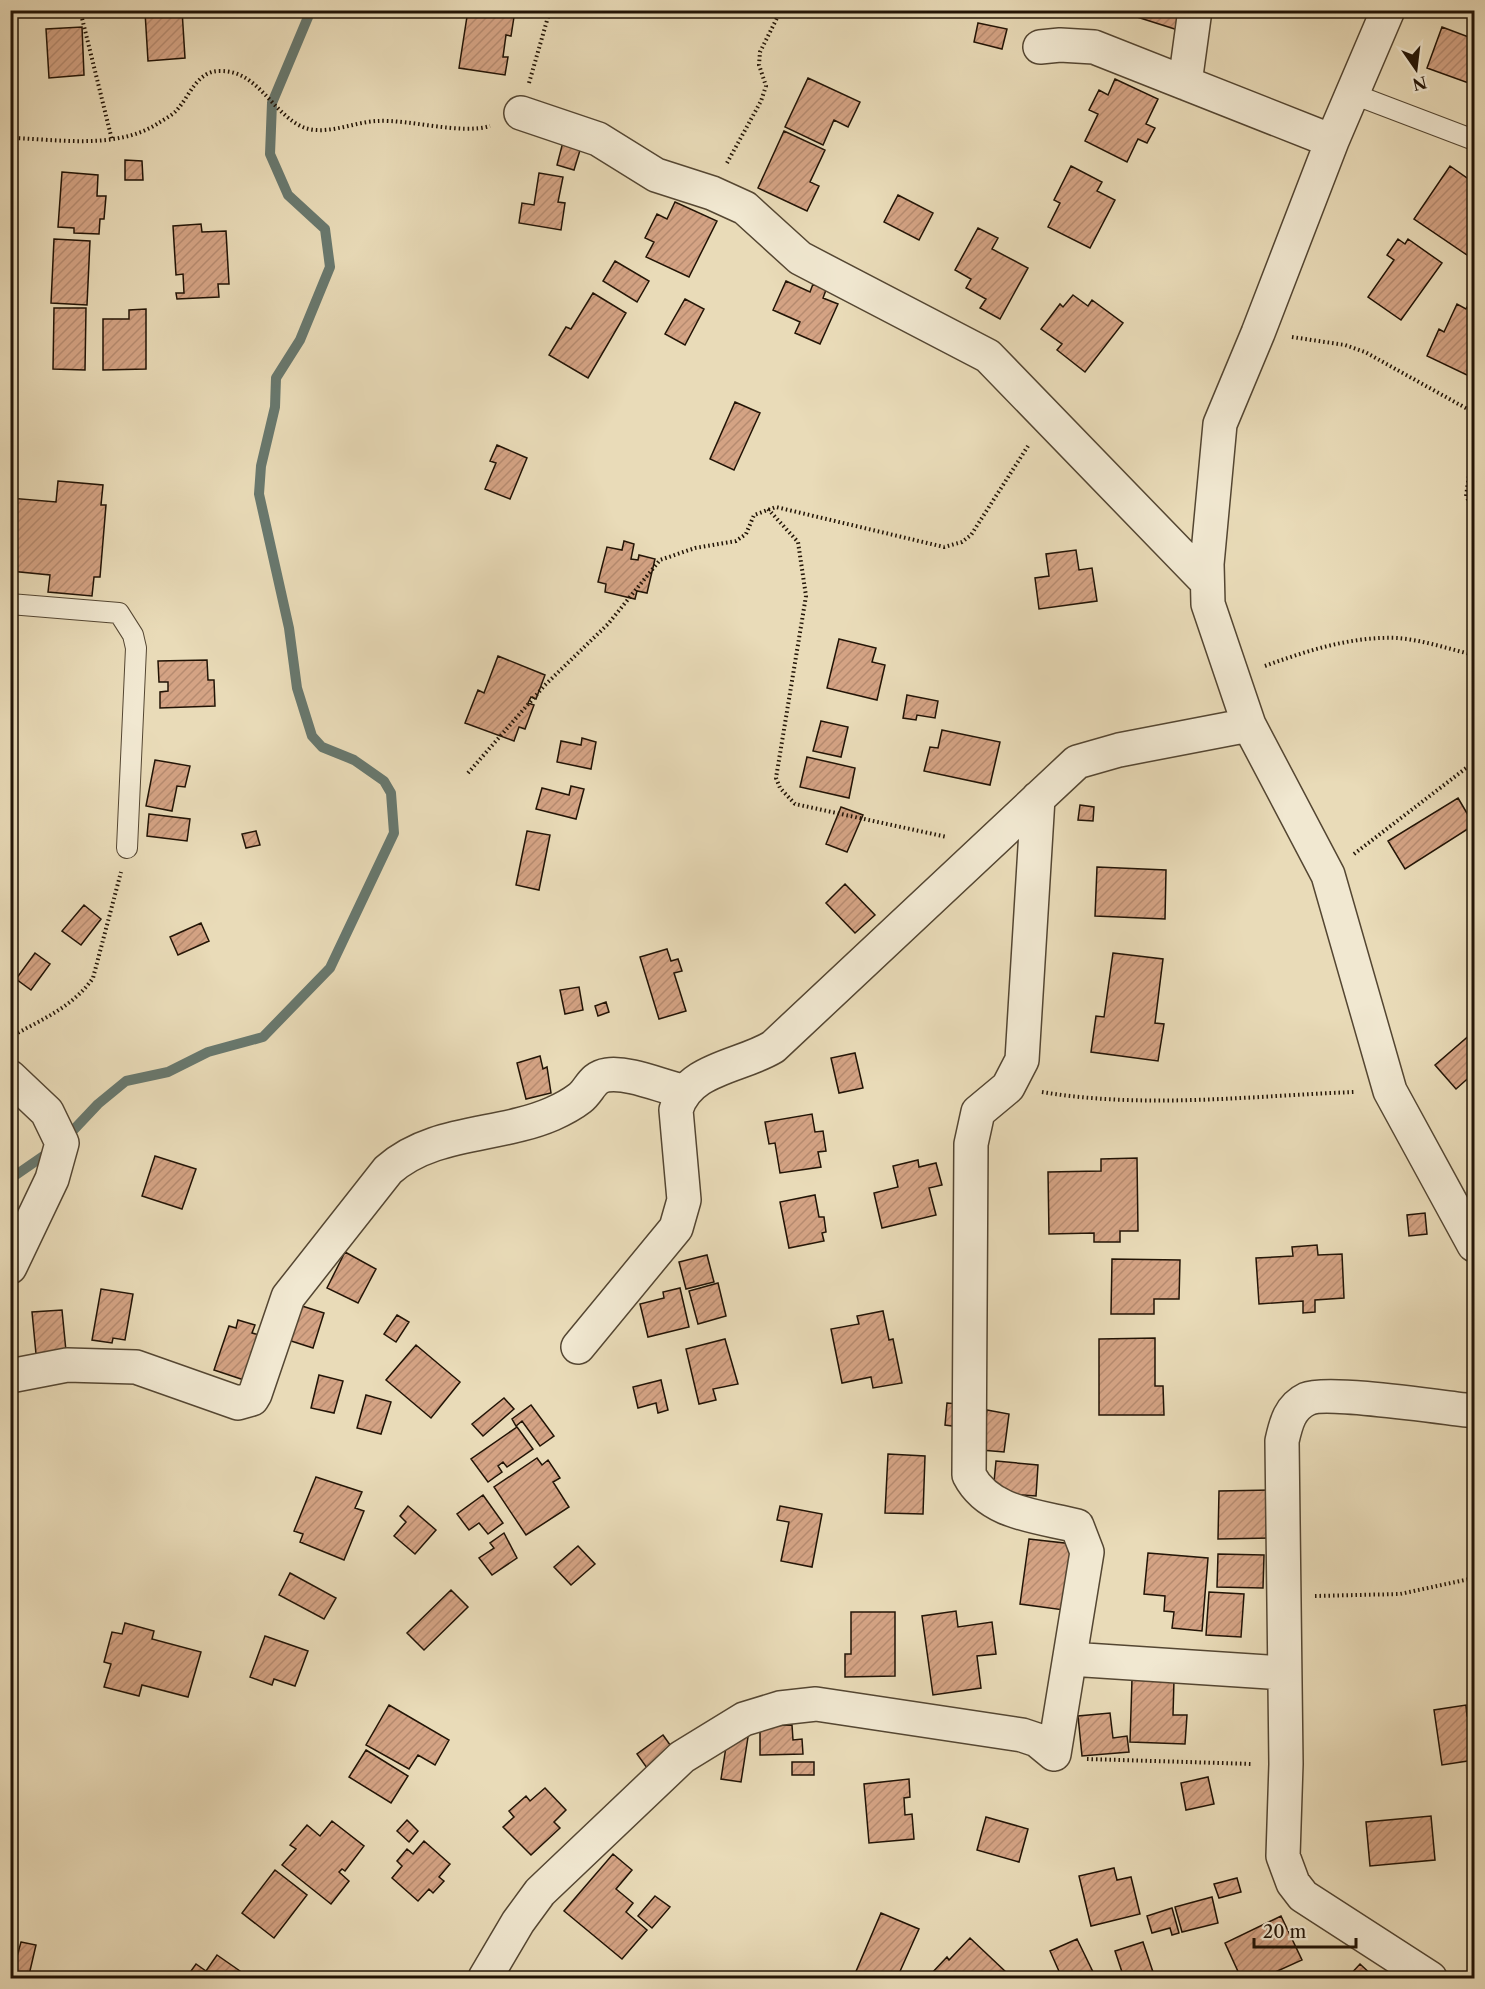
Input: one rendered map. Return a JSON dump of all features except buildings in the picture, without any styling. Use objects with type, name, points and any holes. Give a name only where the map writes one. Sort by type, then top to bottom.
[{"type":"street","points":[[1185,82],[1195,10]]},
{"type":"street","points":[[1388,10],[1332,141],[1258,333],[1220,424],[1207,582],[1208,604],[1249,726],[1328,874],[1390,1090],[1474,1245]]},
{"type":"street","points":[[1040,46],[1094,47],[1332,141]]},
{"type":"street","points":[[520,113],[598,139],[656,175],[711,193],[745,208],[800,258],[988,356],[1048,415],[1093,466],[1207,582]]},
{"type":"street","points":[[578,1347],[676,1228],[684,1200],[676,1110],[683,1091],[708,1074],[756,1058],[773,1047],[1077,762],[1098,754],[1249,726]]},
{"type":"street","points":[[485,1978],[518,1922],[540,1893],[682,1757],[744,1719],[780,1708],[816,1704],[1022,1735],[1037,1740],[1054,1754],[1087,1552],[1082,1534],[1077,1526],[997,1506],[985,1498],[969,1476],[971,1144],[978,1112],[1008,1087],[1022,1060],[1038,798]]},
{"type":"street","points":[[10,1376],[67,1365],[136,1367],[238,1403],[246,1401],[255,1394],[288,1297],[388,1170],[399,1160],[434,1144],[550,1115],[582,1097],[595,1080],[602,1076],[616,1075],[683,1091]]},
{"type":"street","points":[[10,1077],[47,1112],[62,1143],[52,1179],[10,1267]]},
{"type":"street","points":[[1430,1978],[1304,1896],[1293,1883],[1283,1856],[1286,1764],[1282,1597],[1282,1441],[1287,1419],[1296,1407],[1319,1395],[1474,1411]]},
{"type":"street","points":[[1070,1659],[1284,1673]]},
{"type":"lane","points":[[1353,94],[1474,140]]},
{"type":"lane","points":[[10,604],[119,614],[134,635],[136,648],[128,848]]},
{"type":"path","points":[[80,10],[112,140]]},
{"type":"path","points":[[10,138],[112,140],[135,134],[175,112],[201,77],[218,70],[236,72],[249,80],[297,124],[318,130],[377,121],[485,127],[520,113],[550,10]]},
{"type":"path","points":[[711,193],[761,100],[766,86],[759,65],[760,52],[781,10]]},
{"type":"path","points":[[1258,333],[1345,345],[1365,352],[1471,411],[1474,418]]},
{"type":"path","points":[[468,773],[544,685],[608,624],[660,561],[695,548],[736,541],[746,534],[754,514],[776,507],[944,547],[954,545],[970,535],[1048,415]]},
{"type":"path","points":[[1474,441],[1466,496],[1474,512]]},
{"type":"path","points":[[768,508],[798,542],[806,596],[776,778],[780,788],[795,804],[987,846]]},
{"type":"path","points":[[1233,678],[1314,649],[1378,639],[1410,640],[1474,654]]},
{"type":"path","points":[[1328,874],[1474,762]]},
{"type":"path","points":[[10,1037],[67,1005],[83,991],[93,978],[128,848]]},
{"type":"path","points":[[1008,1087],[1084,1099],[1137,1101],[1390,1090]]},
{"type":"path","points":[[1282,1597],[1400,1594],[1474,1578]]},
{"type":"path","points":[[1054,1754],[1066,1759],[1286,1764]]},
{"type":"waterway","points":[[64,1140],[98,1104],[126,1081],[168,1072],[208,1052],[263,1037],[330,968],[394,833],[391,793],[384,781],[354,760],[322,747],[312,736],[297,688],[289,628],[259,494],[261,466],[275,407],[276,378],[300,340],[330,267],[325,229],[288,195],[270,154],[272,103],[311,10]]},
{"type":"waterway","points":[[10,1179],[52,1150]]}]
